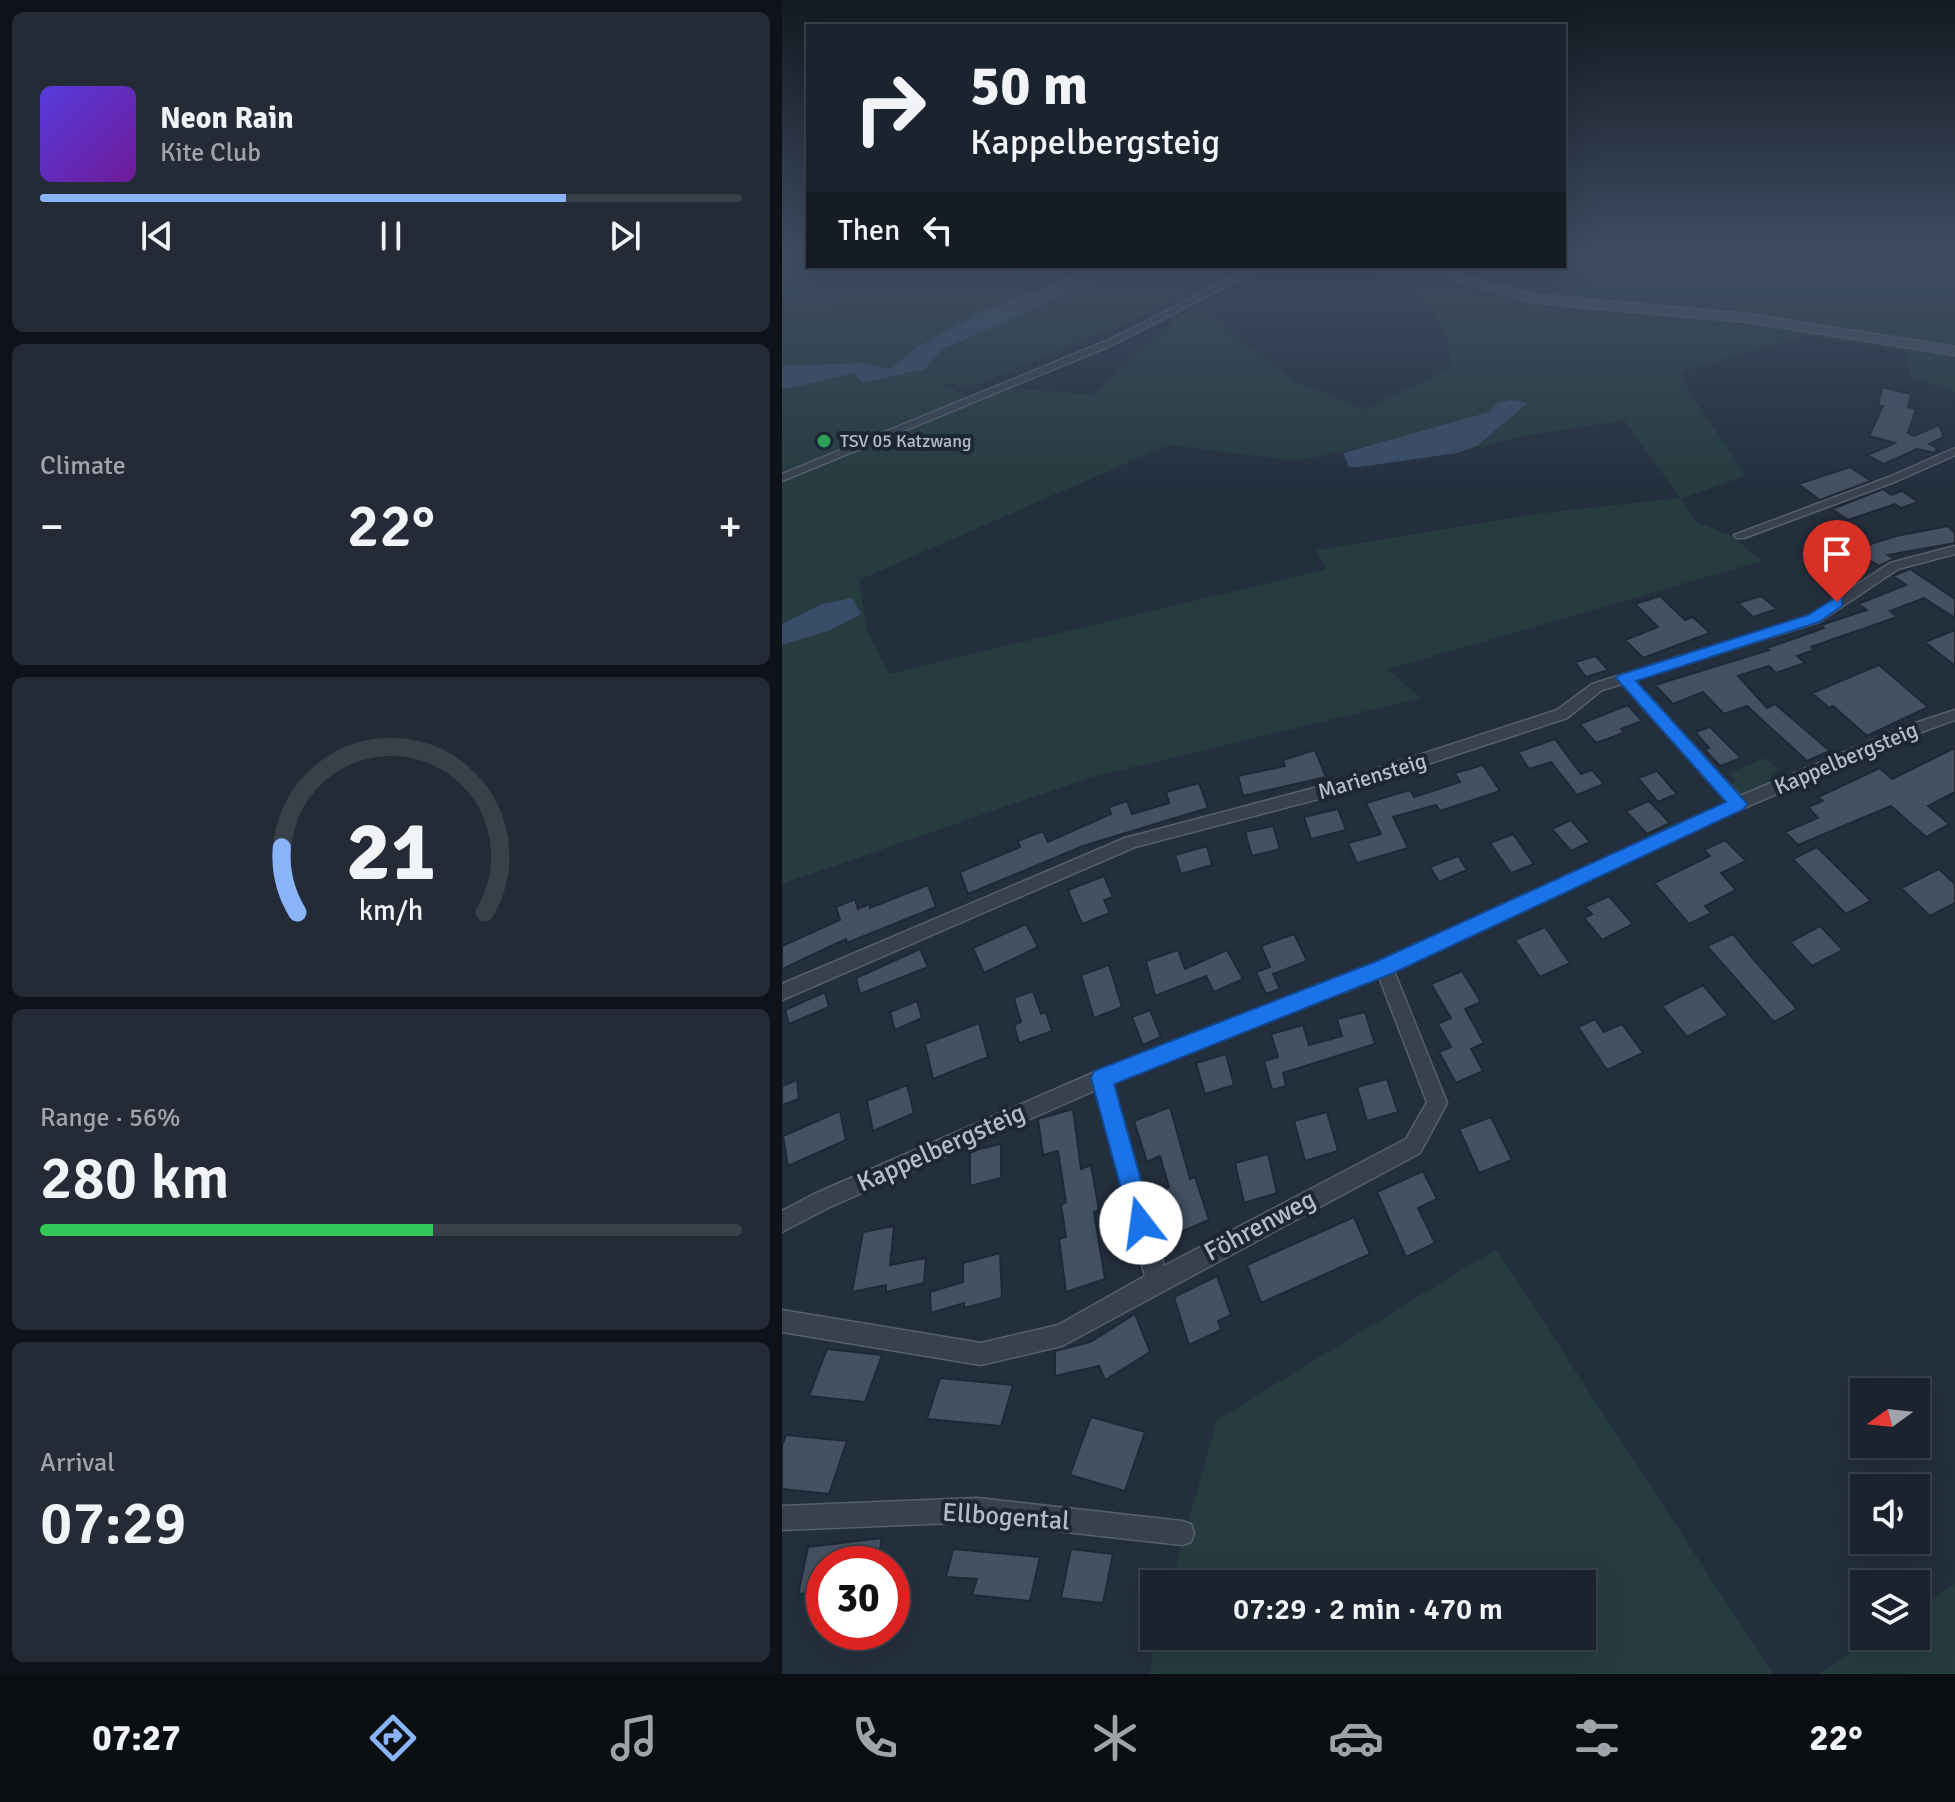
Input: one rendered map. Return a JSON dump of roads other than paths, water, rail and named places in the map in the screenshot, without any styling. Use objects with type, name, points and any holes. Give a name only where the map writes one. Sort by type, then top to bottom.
[{"type":"main road","points":[[1832,332],[1955,351]]},
{"type":"street","points":[[782,478],[1131,332]]},
{"type":"street","points":[[1740,535],[1893,479],[1955,451]]},
{"type":"street","name":"Mariensteig","points":[[782,992],[1131,842],[1418,763],[1562,714],[1597,687],[1727,649],[1814,619],[1894,566],[1955,550]]},
{"type":"street","points":[[1624,678],[1738,804]]},
{"type":"street","name":"Kappelbergsteig","points":[[782,1222],[821,1201],[1102,1078],[1384,967],[1738,804],[1914,729],[1955,715]]},
{"type":"street","name":"Föhrenweg","points":[[782,1321],[981,1354],[1062,1335],[1157,1281],[1413,1146],[1437,1103],[1384,967]]},
{"type":"street","points":[[1102,1078],[1157,1281]]},
{"type":"street","name":"Ellbogental","points":[[782,1518],[977,1510],[1182,1533]]},
{"type":"water","points":[[944,332],[982,332],[941,350],[925,369],[862,383],[854,373],[782,390],[782,366],[862,363],[890,369],[919,346]]},
{"type":"water","points":[[1511,400],[1528,403],[1477,446],[1457,453],[1349,467],[1343,453],[1489,412],[1497,403]]},
{"type":"water","points":[[852,598],[861,614],[831,630],[782,645],[782,624],[822,604]]},
{"type":"place","name":"TSV 05 Katzwang","points":[[824,441]]}]
